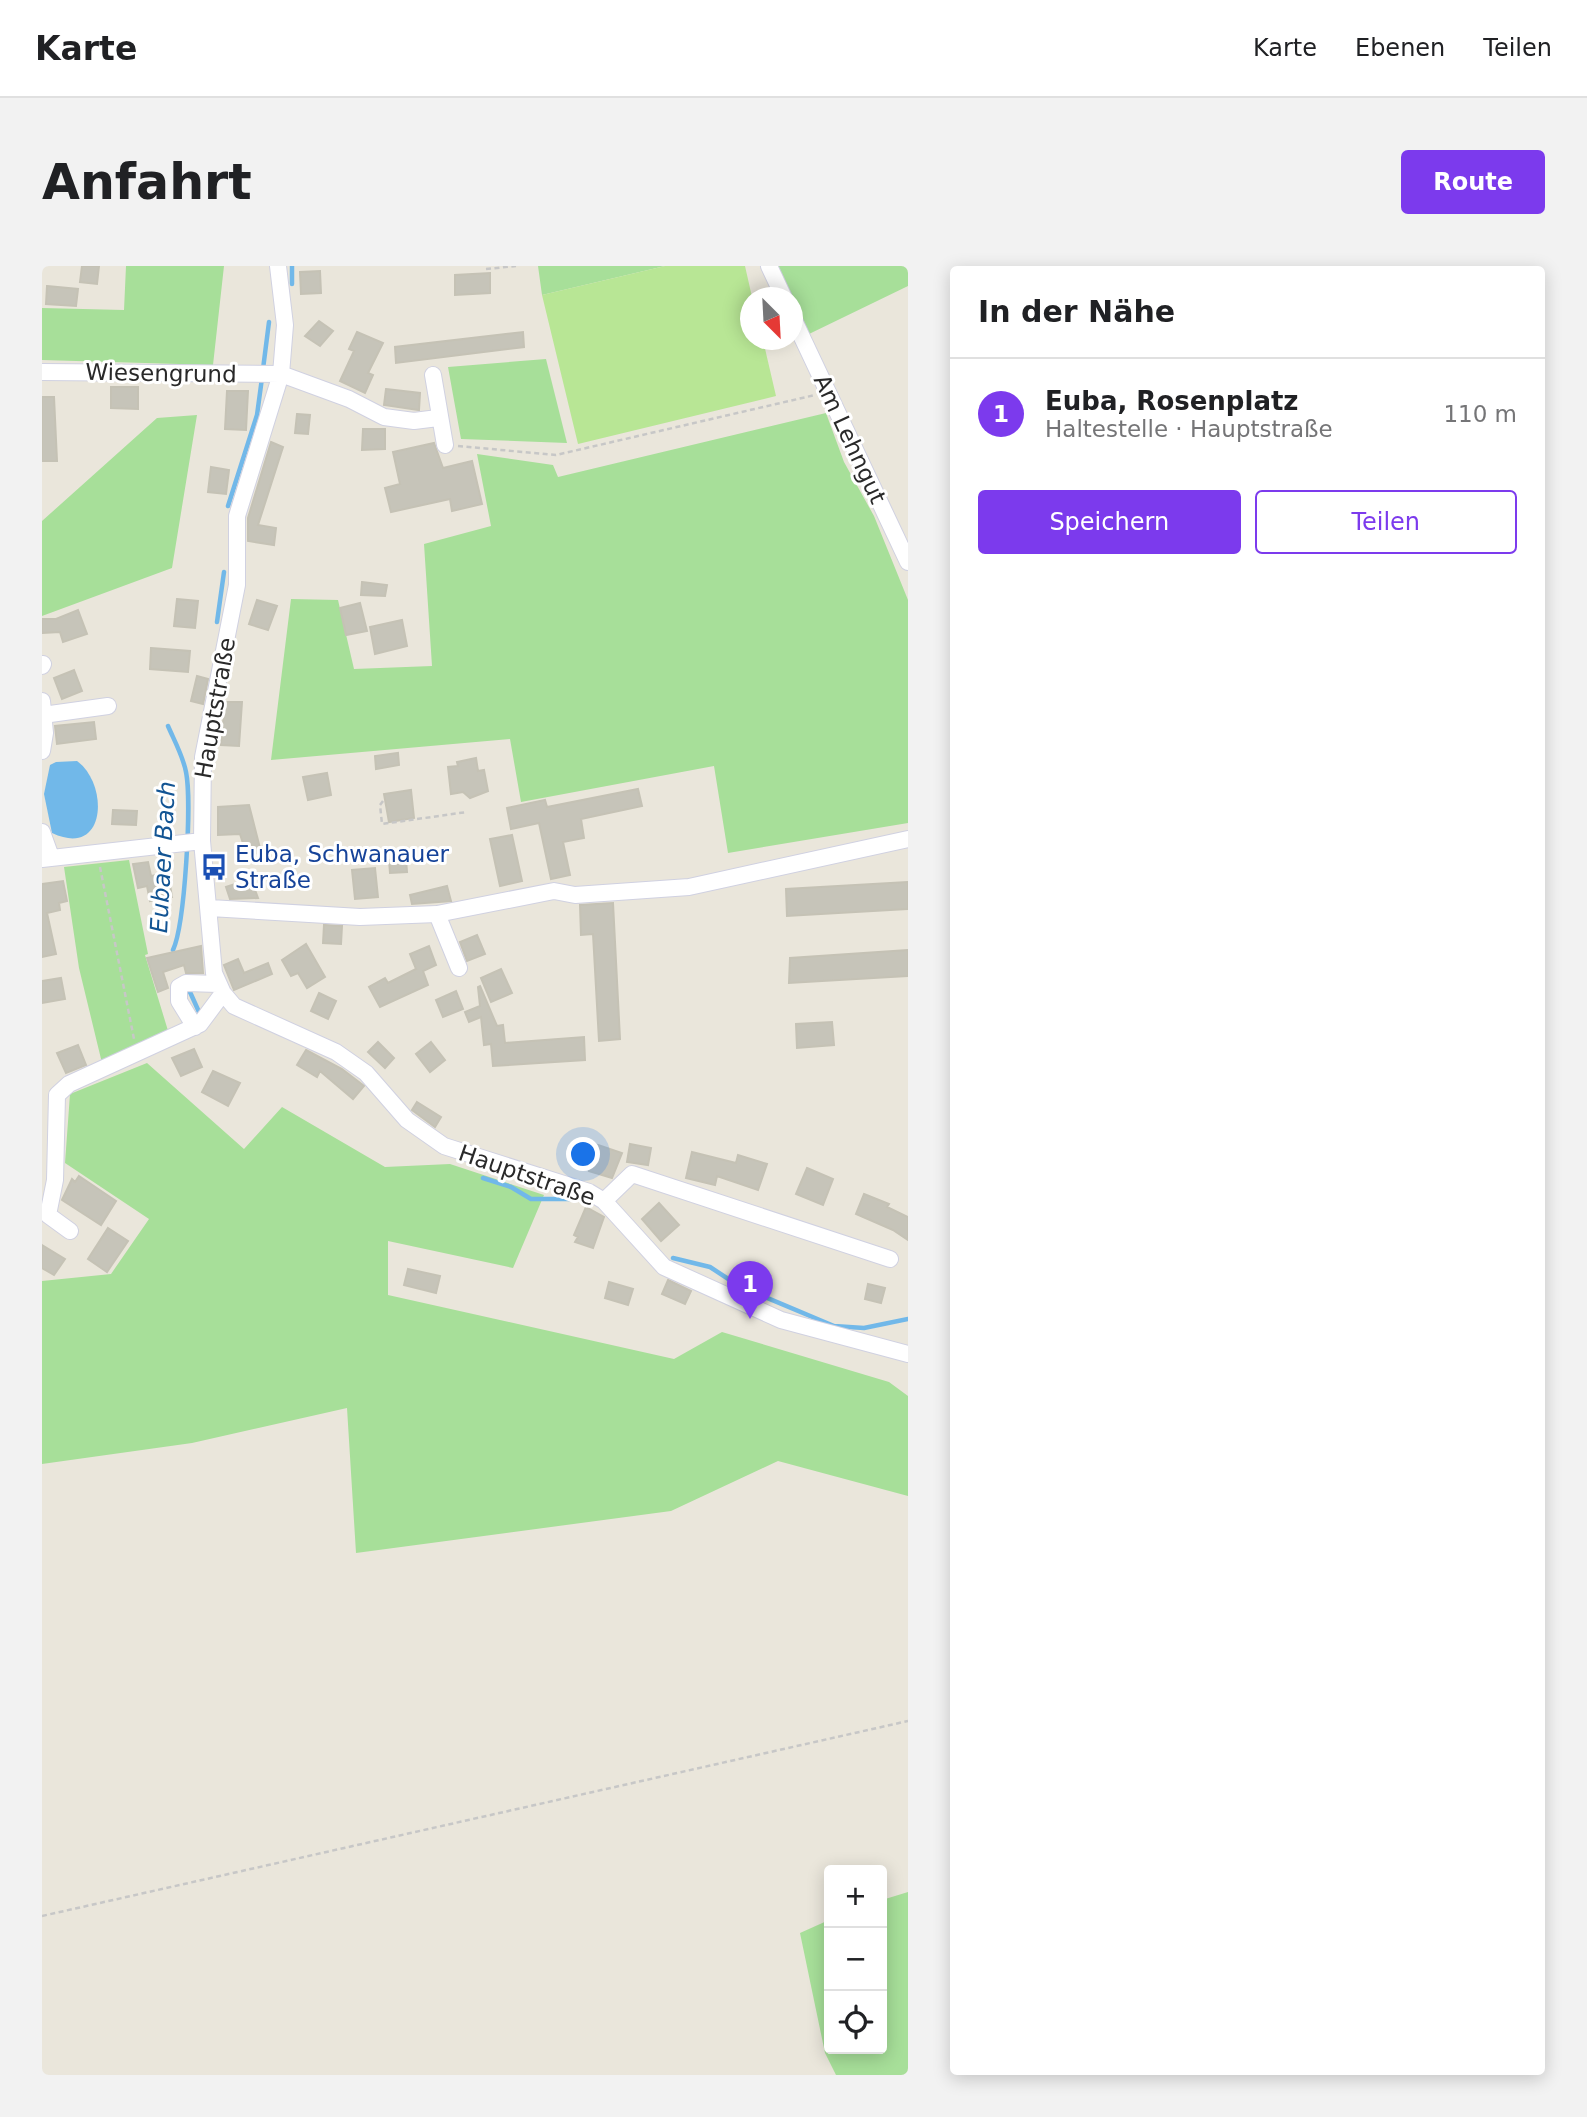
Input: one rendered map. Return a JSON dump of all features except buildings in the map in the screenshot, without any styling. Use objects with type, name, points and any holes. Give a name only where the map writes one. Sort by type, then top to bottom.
[{"type":"street","name":"Hauptstraße","points":[[278,266],[285,325],[276,374],[237,516],[237,585],[203,757],[199,841],[210,908],[214,973],[220,989],[234,1006],[336,1052],[366,1073],[407,1120],[444,1146],[589,1192],[604,1201],[664,1266],[781,1320],[908,1354]]},
{"type":"street","points":[[769,266],[779,287]]},
{"type":"street","name":"Am Lehngut","points":[[803,338],[908,562]]},
{"type":"street","name":"Wiesengrund","points":[[42,372],[276,374]]},
{"type":"street","points":[[276,374],[349,399],[384,417],[414,421],[438,418]]},
{"type":"street","points":[[433,375],[438,418],[445,445]]},
{"type":"street","points":[[42,751],[43,708],[108,706]]},
{"type":"street","points":[[42,832],[46,858],[199,841]]},
{"type":"street","points":[[210,908],[360,917],[437,914],[554,891],[575,895],[689,887],[908,839]]},
{"type":"street","points":[[437,914],[459,968]]},
{"type":"street","points":[[70,1231],[48,1215],[55,1180],[57,1095],[69,1084],[195,1027],[220,989],[186,983],[179,987],[179,1001],[195,1027]]},
{"type":"street","points":[[604,1201],[632,1174],[890,1259]]},
{"type":"path","points":[[486,269],[516,266]]},
{"type":"path","points":[[445,445],[556,455],[828,392]]},
{"type":"path","points":[[383,802],[380,805],[382,824],[467,812]]},
{"type":"path","points":[[98,853],[137,1053]]},
{"type":"path","points":[[42,1916],[908,1721]]},
{"type":"green space","points":[[126,266],[224,266],[213,365],[42,360],[42,308],[124,310]]},
{"type":"green space","points":[[538,266],[665,266],[542,295]]},
{"type":"green space","points":[[665,266],[745,266],[750,287],[740,287],[740,350],[765,350],[776,396],[578,444],[542,295]]},
{"type":"green space","points":[[776,266],[908,266],[908,286],[809,334],[803,322],[803,287],[786,287]]},
{"type":"green space","points":[[546,359],[567,443],[461,439],[448,367]]},
{"type":"green space","points":[[826,413],[844,462],[874,516],[908,600],[908,823],[728,853],[714,766],[521,802],[510,739],[271,760],[291,599],[338,600],[354,669],[432,666],[424,544],[491,526],[477,454],[553,465],[558,477]]},
{"type":"green space","points":[[197,415],[172,568],[42,616],[42,521],[157,418]]},
{"type":"green space","points":[[129,860],[148,954],[145,955],[169,1034],[102,1063],[79,968],[64,867]]},
{"type":"green space","points":[[147,1063],[244,1149],[282,1107],[385,1167],[450,1164],[544,1195],[513,1268],[388,1241],[388,1295],[674,1359],[722,1332],[889,1382],[908,1396],[908,1496],[778,1461],[671,1511],[356,1553],[347,1408],[192,1443],[42,1464],[42,1281],[111,1274],[149,1219],[65,1163],[70,1094]]},
{"type":"green space","points":[[908,1892],[908,2075],[836,2075],[826,2054],[887,2054],[887,1898]]},
{"type":"green space","points":[[824,1922],[824,2048],[800,1933]]},
{"type":"water","points":[[77,761],[94,786],[98,801],[97,815],[93,828],[84,836],[70,838],[52,833],[44,794],[50,765]]},
{"type":"waterway","name":"Eubaer Bach","points":[[292,266],[292,284]]},
{"type":"waterway","name":"Eubaer Bach","points":[[263,369],[269,322]]},
{"type":"waterway","name":"Eubaer Bach","points":[[228,506],[257,415],[262,378]]},
{"type":"waterway","points":[[217,622],[224,572]]},
{"type":"waterway","name":"Eubaer Bach","points":[[168,726],[185,766],[188,787],[184,890],[173,950]]},
{"type":"waterway","points":[[190,992],[199,1012]]},
{"type":"waterway","points":[[483,1178],[511,1187],[531,1199],[573,1199]]},
{"type":"waterway","name":"Eubaer Bach","points":[[673,1258],[710,1267],[739,1286],[834,1326],[864,1328],[908,1319]]},
{"type":"place","name":"Euba, Schwanauer Straße","points":[[214,867]]},
{"type":"place","name":"Euba, Rosenplatz","points":[[750,1319]]}]
